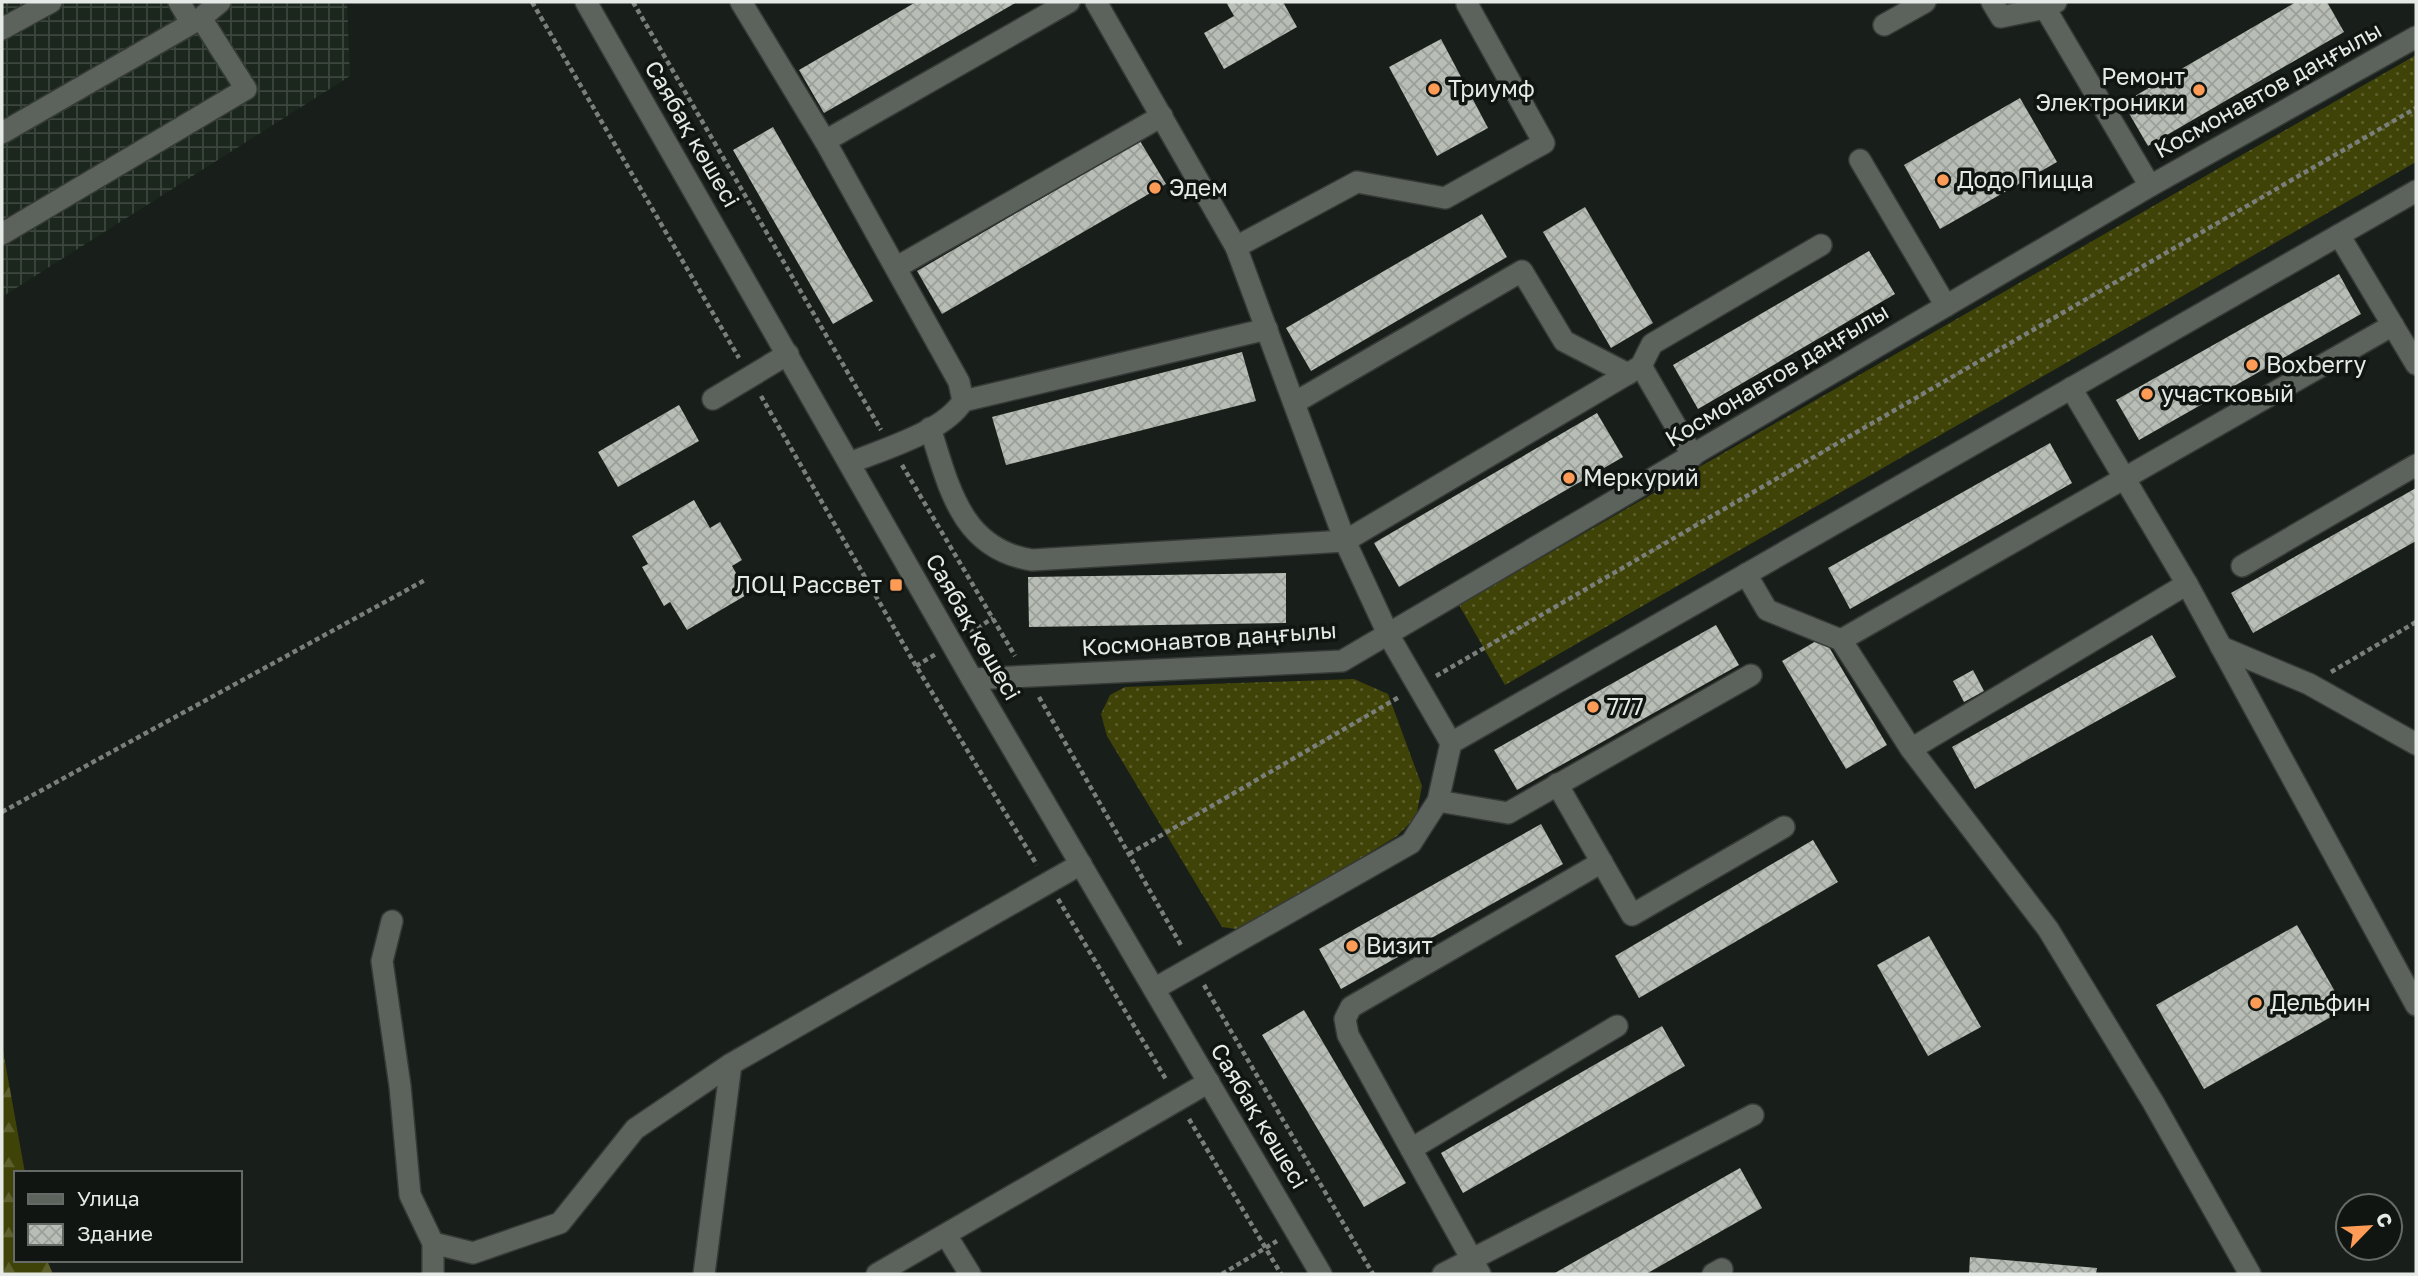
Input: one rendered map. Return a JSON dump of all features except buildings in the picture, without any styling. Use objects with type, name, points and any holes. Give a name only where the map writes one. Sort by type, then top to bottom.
[{"type":"street","points":[[2,29],[51,2]]},
{"type":"street","points":[[2,234],[246,89],[196,20],[179,2]]},
{"type":"street","points":[[2,133],[196,20],[219,2]]},
{"type":"street","name":"Саябақ көшесі","points":[[586,2],[972,679],[1321,1274]]},
{"type":"street","points":[[741,2],[825,141],[959,382],[963,401],[956,413],[930,428],[850,463]]},
{"type":"street","points":[[825,141],[1069,2]]},
{"type":"street","points":[[1096,2],[1236,247],[1345,541],[1389,636],[1451,743],[1437,801],[1411,842],[1154,989]]},
{"type":"street","points":[[1884,25],[1925,2]]},
{"type":"street","points":[[1992,2],[2001,17],[2050,5],[2150,186]]},
{"type":"street","points":[[1236,247],[1357,182],[1445,198],[1544,142],[1467,4]]},
{"type":"street","name":"Космонавтов даңғылы","points":[[972,679],[1342,660],[1389,636],[2150,186],[2416,37]]},
{"type":"street","points":[[897,267],[1162,116]]},
{"type":"street","points":[[1860,160],[1946,306]]},
{"type":"street","points":[[1451,743],[2416,191]]},
{"type":"street","points":[[2340,235],[2416,364]]},
{"type":"street","points":[[930,428],[962,514],[982,541],[1011,557],[1032,560],[1345,541],[1635,370],[1652,344],[1821,245]]},
{"type":"street","points":[[1294,403],[1522,271],[1564,341],[1635,370],[1693,456]]},
{"type":"street","points":[[1841,640],[2393,325]]},
{"type":"street","points":[[963,401],[1267,329]]},
{"type":"street","points":[[713,399],[788,354]]},
{"type":"street","points":[[2071,388],[2187,584],[2416,1005]]},
{"type":"street","points":[[2242,566],[2416,466]]},
{"type":"street","points":[[1746,574],[1767,610],[1841,640],[1911,749],[2048,929],[2152,1102],[2250,1274]]},
{"type":"street","points":[[1911,749],[2187,584]]},
{"type":"street","points":[[2221,647],[2309,684],[2416,744]]},
{"type":"street","points":[[1437,801],[1508,813],[1751,675]]},
{"type":"street","points":[[1558,784],[1632,915],[1784,827]]},
{"type":"street","points":[[1476,1267],[1348,1035],[1345,1019],[1351,1007],[1602,862]]},
{"type":"street","points":[[433,1243],[472,1253],[560,1223],[635,1129],[731,1064],[1081,864]]},
{"type":"street","points":[[392,920],[382,961],[400,1087],[410,1195],[433,1243],[433,1274]]},
{"type":"street","points":[[1411,1149],[1617,1026]]},
{"type":"street","points":[[705,1274],[731,1064]]},
{"type":"street","points":[[877,1274],[1209,1082]]},
{"type":"street","points":[[1443,1274],[1476,1267],[1753,1115]]},
{"type":"street","points":[[946,1234],[970,1274]]},
{"type":"path","points":[[532,2],[916,666],[1281,1274]]},
{"type":"path","points":[[634,2],[1373,1274]]},
{"type":"path","points":[[1129,854],[2416,108]]},
{"type":"path","points":[[2,812],[425,580]]},
{"type":"path","points":[[2309,684],[2416,622]]},
{"type":"path","points":[[1222,1274],[1296,1229]]},
{"type":"shaded area","points":[[2,2],[347,2],[350,76],[2,297]]},
{"type":"green space","points":[[2416,55],[2416,162],[1505,685],[1459,605]]},
{"type":"green space","points":[[1354,679],[1388,694],[1422,786],[1416,817],[1397,836],[1243,930],[1222,927],[1107,736],[1101,714],[1110,695],[1125,687]]},
{"type":"green space","points":[[2,1045],[25,1171],[14,1171],[14,1262],[48,1262],[53,1274],[2,1274]]},
{"type":"place","name":"Триумф","points":[[1434,89]]},
{"type":"place","name":"Ремонт Электроники","points":[[2199,90]]},
{"type":"place","name":"Додо Пицца","points":[[1943,180]]},
{"type":"place","name":"Эдем","points":[[1155,188]]},
{"type":"place","name":"Boxberry","points":[[2252,365]]},
{"type":"place","name":"участковый","points":[[2147,394]]},
{"type":"place","name":"Меркурий","points":[[1569,478]]},
{"type":"place","name":"ЛОЦ Рассвет","points":[[896,585]]},
{"type":"place","name":"777","points":[[1593,707]]},
{"type":"place","name":"Визит","points":[[1352,946]]},
{"type":"place","name":"Дельфин","points":[[2256,1003]]}]
